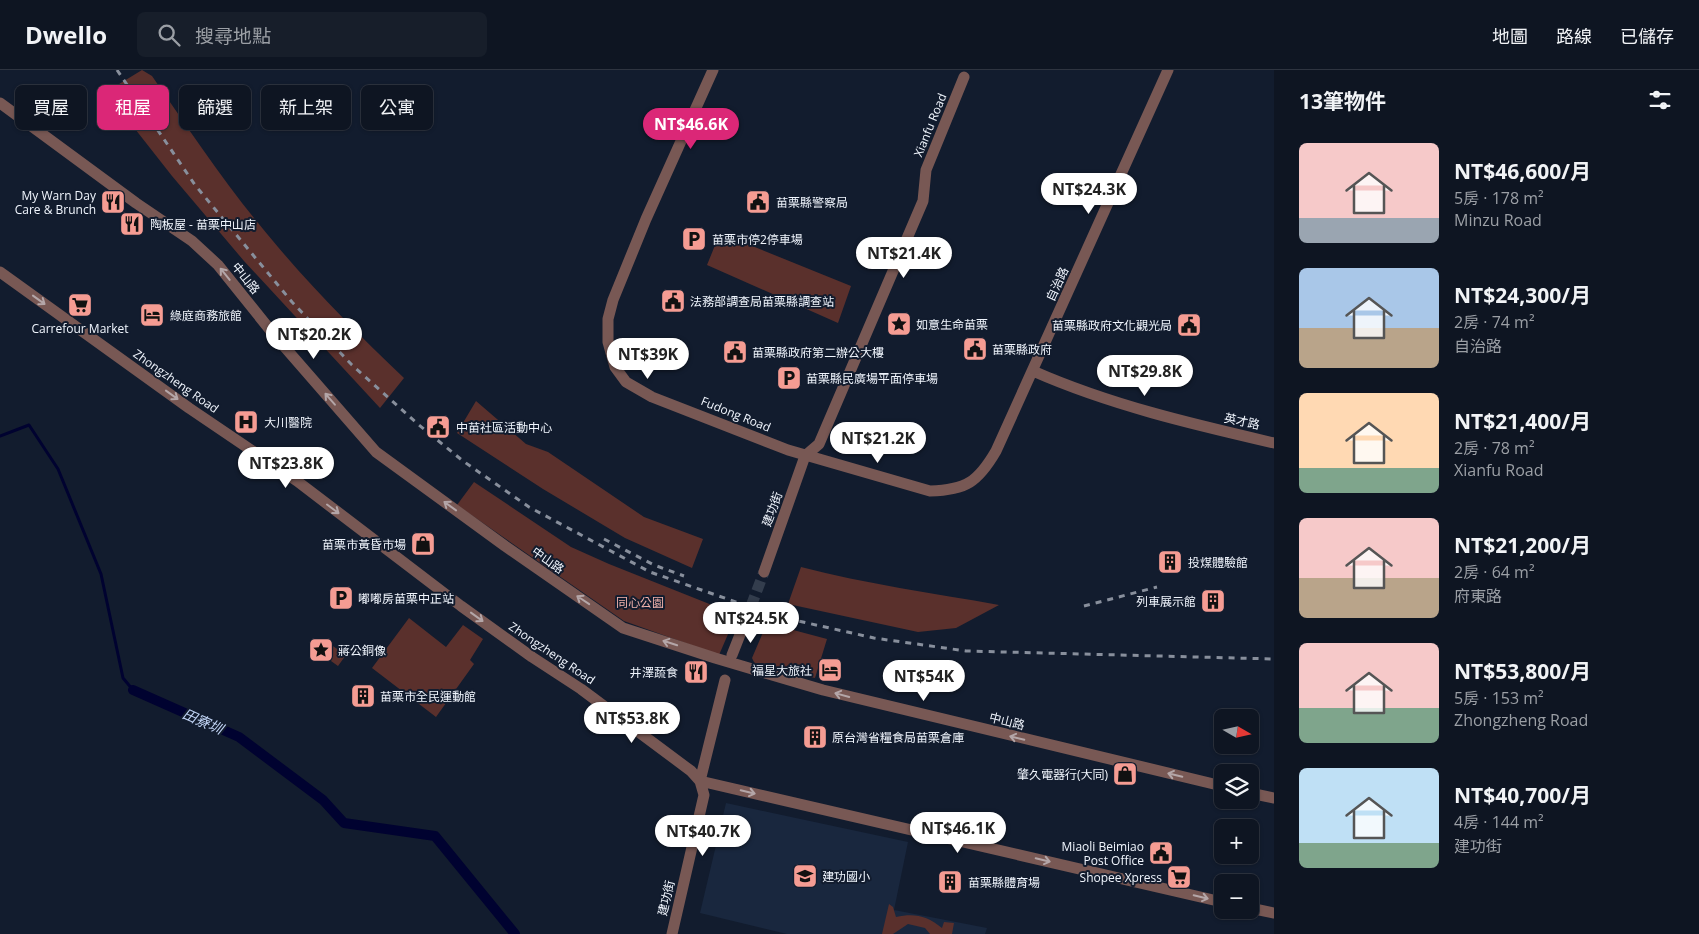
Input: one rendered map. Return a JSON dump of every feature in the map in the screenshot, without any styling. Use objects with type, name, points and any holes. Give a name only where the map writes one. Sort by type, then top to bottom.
[{"type":"street","name":"Fudong Road","points":[[713,70],[646,219],[613,300],[608,319],[608,342],[615,367],[626,382],[652,397],[805,456],[930,491],[949,491]]},
{"type":"street","name":"自治路","points":[[949,491],[968,485],[983,473],[996,451],[1168,70]]},
{"type":"street","name":"Xianfu Road","points":[[805,456],[819,444],[884,294],[923,201],[926,170],[964,78]]},
{"type":"street","name":"中山路","points":[[0,103],[199,247],[218,265],[275,336],[376,452],[512,552],[623,628],[715,658],[832,692],[1214,784]]},
{"type":"street","name":"Zhongzheng Road","points":[[0,272],[189,408],[297,481],[492,628],[571,684],[581,689],[691,771],[700,781],[1214,900]]},
{"type":"street","name":"英才路","points":[[1033,370],[1153,414],[1195,426],[1274,442]]},
{"type":"street","name":"建功街","points":[[764,572],[805,456]]},
{"type":"street","points":[[732,655],[745,622]]},
{"type":"street","name":"建功街","points":[[672,934],[704,795],[700,781],[725,680]]},
{"type":"street","points":[[1259,795],[1274,798]]},
{"type":"street","points":[[1259,910],[1274,914]]},
{"type":"shaded area","name":"建功國小","points":[[726,803],[908,842],[894,910],[987,928],[985,934],[787,934],[700,913]]},
{"type":"green space","points":[[142,70],[152,76],[158,85],[117,85]]},
{"type":"green space","points":[[169,101],[179,116],[179,130],[189,130],[261,227],[339,314],[404,378],[380,408],[244,261],[136,130],[169,130]]},
{"type":"green space","points":[[720,233],[851,286],[838,323],[707,265]]},
{"type":"green space","points":[[476,401],[526,444],[548,452],[644,517],[703,539],[692,568],[625,538],[543,489],[457,433]]},
{"type":"green space","name":"同心公園","points":[[474,482],[571,547],[727,611],[735,618],[719,655],[624,621],[457,505]]},
{"type":"green space","points":[[801,567],[875,583],[999,605],[956,628],[918,632],[788,604]]},
{"type":"green space","points":[[409,618],[446,647],[463,625],[483,639],[470,660],[474,664],[436,717],[372,668]]},
{"type":"green space","points":[[767,623],[827,639],[815,678],[755,664],[752,658]]},
{"type":"green space","points":[[324,640],[346,655],[338,666],[317,651]]},
{"type":"green space","points":[[889,904],[893,907],[896,917],[921,916],[942,928],[944,922],[954,923],[952,934],[930,934],[925,928],[908,924],[893,934],[882,934]]},
{"type":"waterway","name":"田寮圳","points":[[0,436],[29,425],[58,469],[101,574],[123,678],[133,690]]},
{"type":"waterway","name":"田寮圳","points":[[133,690],[239,737],[323,800],[344,823],[435,836],[515,934]]},
{"type":"tunnel","points":[[745,622],[764,572]]},
{"type":"railway","points":[[117,70],[195,185],[292,302],[352,365],[419,425],[463,461],[529,507],[650,572],[776,616],[874,638],[966,651],[1274,659]]},
{"type":"railway","points":[[604,539],[654,565],[684,576]]},
{"type":"railway","points":[[1084,606],[1157,587]]},
{"type":"place","name":"My Warn Day Care & Brunch","points":[[113,202]]},
{"type":"place","name":"苗栗縣警察局","points":[[758,202]]},
{"type":"place","name":"陶板屋 - 苗栗中山店","points":[[132,224]]},
{"type":"place","name":"苗栗市停2停車場","points":[[694,239]]},
{"type":"place","name":"法務部調查局苗栗縣調查站","points":[[673,301]]},
{"type":"place","name":"Carrefour Market","points":[[80,305]]},
{"type":"place","name":"綠庭商務旅館","points":[[152,315]]},
{"type":"place","name":"如意生命苗栗","points":[[899,324]]},
{"type":"place","name":"苗栗縣政府文化觀光局","points":[[1189,325]]},
{"type":"place","name":"苗栗縣政府","points":[[975,349]]},
{"type":"place","name":"苗栗縣政府第二辦公大樓","points":[[735,352]]},
{"type":"place","name":"苗栗縣民廣場平面停車場","points":[[789,378]]},
{"type":"place","name":"大川醫院","points":[[246,422]]},
{"type":"place","name":"中苗社區活動中心","points":[[438,427]]},
{"type":"place","name":"苗栗市黃昏市場","points":[[423,544]]},
{"type":"place","name":"投煤體驗館","points":[[1170,562]]},
{"type":"place","name":"嘟嘟房苗栗中正站","points":[[341,598]]},
{"type":"place","name":"列車展示館","points":[[1213,601]]},
{"type":"place","name":"蔣公銅像","points":[[321,650]]},
{"type":"place","name":"福星大旅社","points":[[830,670]]},
{"type":"place","name":"井澤蔬食","points":[[696,672]]},
{"type":"place","name":"苗栗市全民運動館","points":[[363,696]]},
{"type":"place","name":"原台灣省糧食局苗栗倉庫","points":[[815,737]]},
{"type":"place","name":"肇久電器行(大同)","points":[[1125,774]]},
{"type":"place","name":"Miaoli Beimiao Post Office","points":[[1161,853]]},
{"type":"place","name":"建功國小","points":[[805,876]]},
{"type":"place","name":"Shopee Xpress","points":[[1179,877]]},
{"type":"place","name":"苗栗縣體育場","points":[[950,882]]}]
